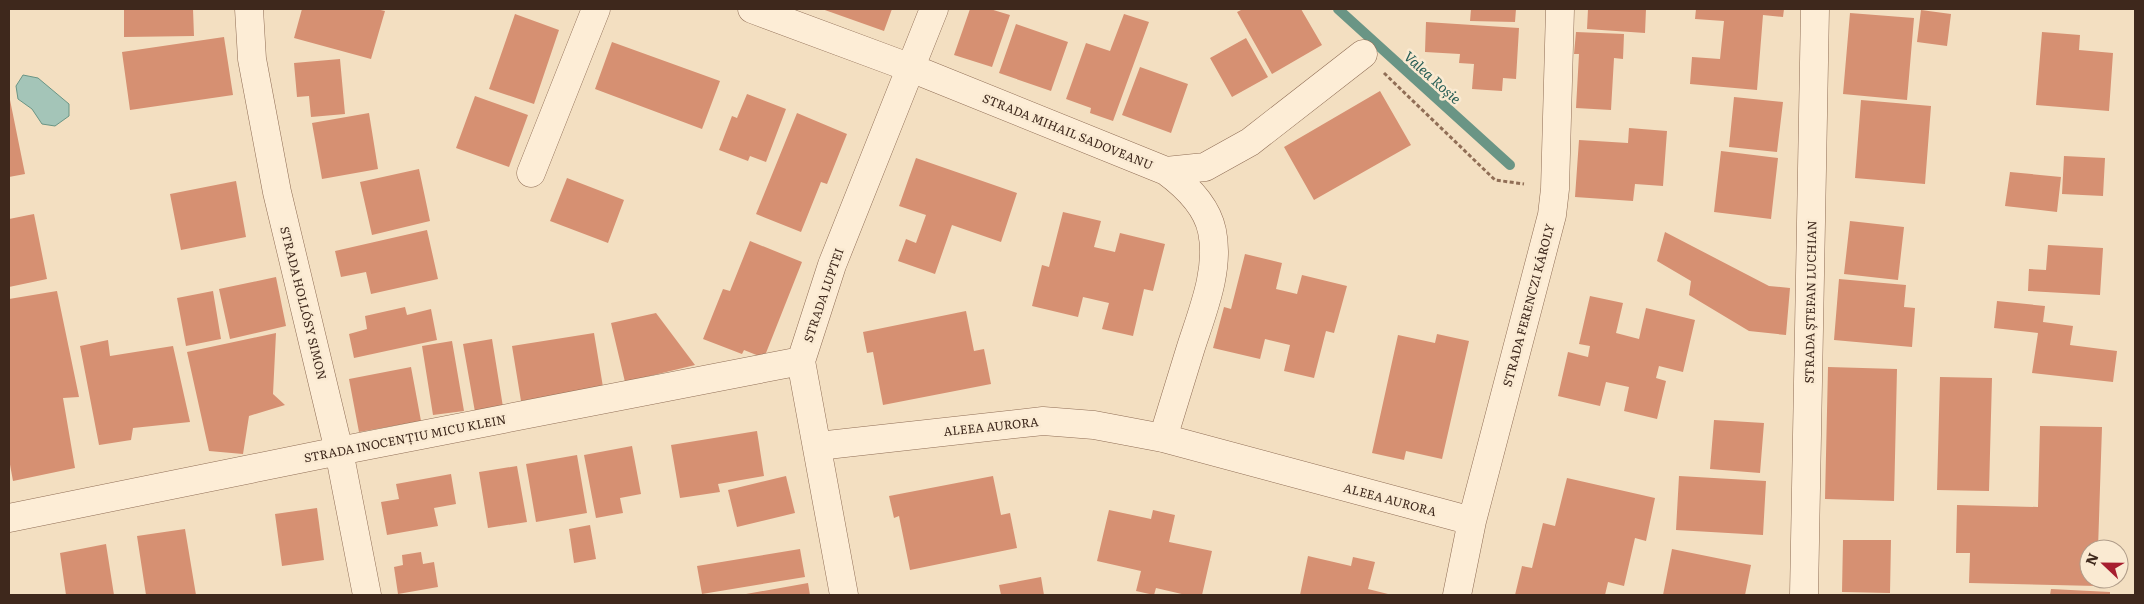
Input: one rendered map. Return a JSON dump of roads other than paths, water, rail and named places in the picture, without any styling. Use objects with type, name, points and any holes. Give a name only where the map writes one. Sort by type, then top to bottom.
[{"type":"street","name":"STRADA HOLLÓSY SIMON","points":[[250,9],[252,59],[277,192],[340,451],[367,595]]},
{"type":"street","points":[[531,172],[596,9]]},
{"type":"street","name":"STRADA MIHAIL SADOVEANU","points":[[752,9],[911,68],[1166,171],[1205,167],[1250,142],[1363,54]]},
{"type":"street","name":"STRADA LUPTEI","points":[[844,595],[801,361],[832,265],[934,9]]},
{"type":"street","name":"STRADA FERENCZI KÁROLY","points":[[1456,595],[1472,521],[1552,215],[1555,189],[1560,9]]},
{"type":"street","name":"STRADA ȘTEFAN LUCHIAN","points":[[1804,595],[1815,9]]},
{"type":"street","points":[[1163,438],[1204,305],[1214,263],[1212,230],[1197,200],[1182,183],[1166,171]]},
{"type":"street","name":"STRADA INOCENȚIU MICU KLEIN","points":[[9,518],[801,361]]},
{"type":"street","name":"ALEEA AURORA","points":[[818,446],[1043,421],[1094,425],[1163,438],[1472,521]]},
{"type":"waterway","name":"Valea Roșie","points":[[1338,9],[1510,165]]}]
